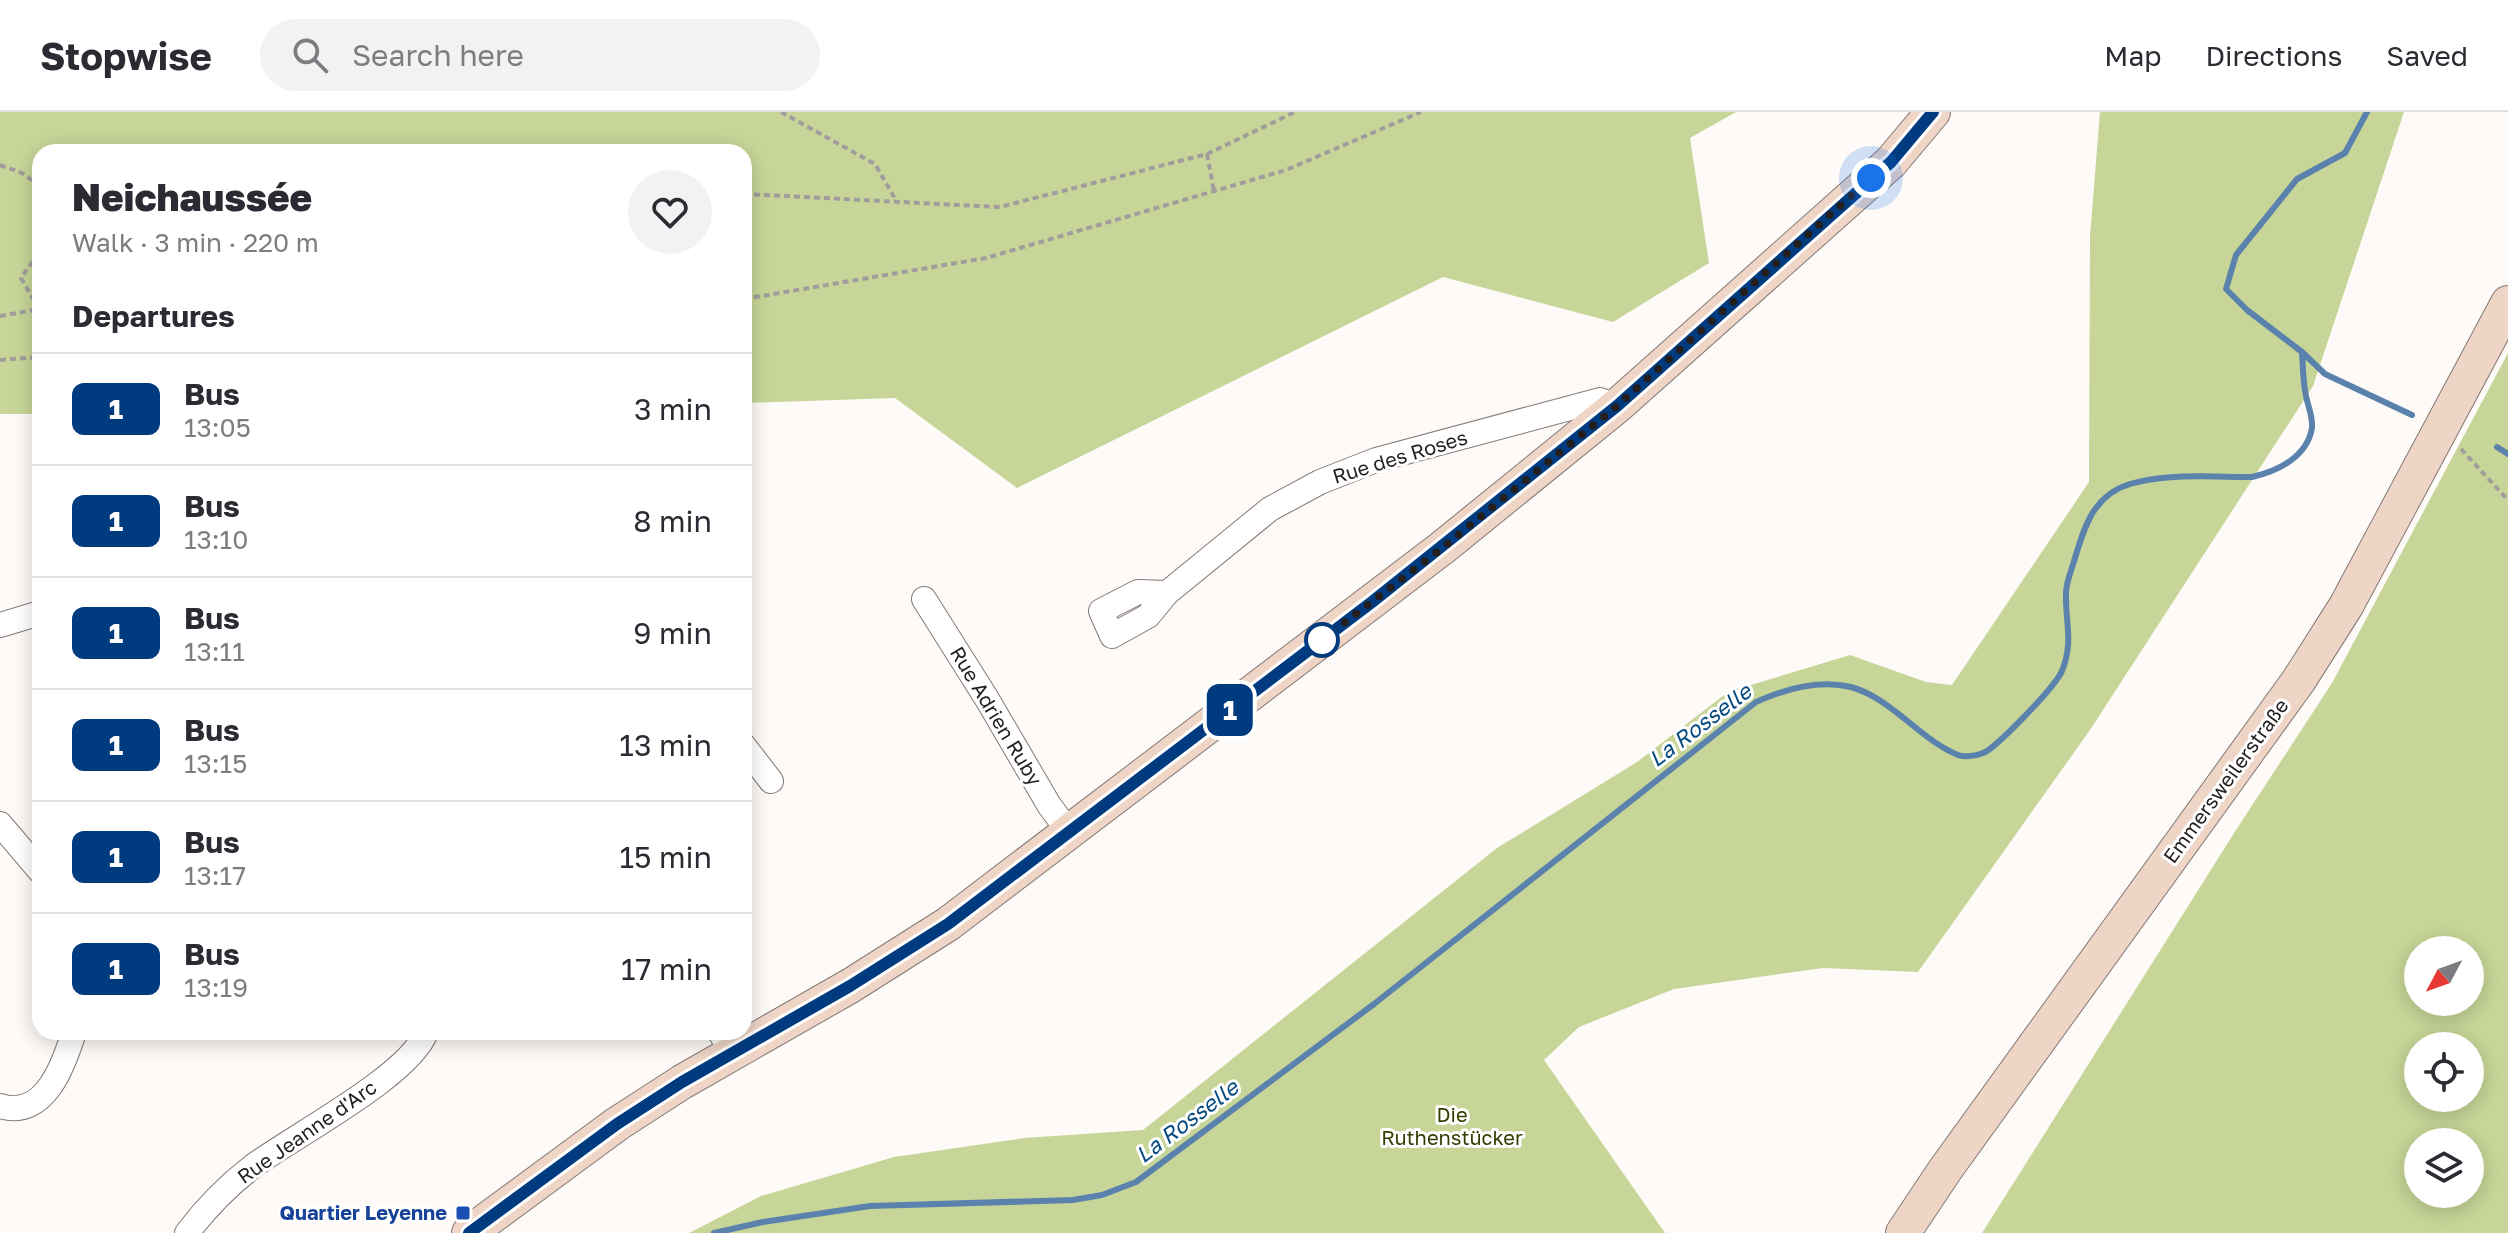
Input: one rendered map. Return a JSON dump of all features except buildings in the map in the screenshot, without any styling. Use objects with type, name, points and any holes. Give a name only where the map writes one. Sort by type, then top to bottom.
[{"type":"main road","points":[[752,1030],[850,986],[948,924],[1442,548],[1617,406],[1891,162],[1933,112]]},
{"type":"main road","name":"Emmersweilerstraße","points":[[1903,1233],[2299,680],[2346,606],[2508,303]]},
{"type":"main road","points":[[469,1233],[726,1042]]},
{"type":"street","name":"Rue des Roses","points":[[1167,593],[1270,509],[1320,482],[1376,460],[1600,400],[1617,406]]},
{"type":"street","name":"Rue Adrien Ruby","points":[[924,599],[1049,805],[1069,832]]},
{"type":"street","points":[[0,625],[32,615]]},
{"type":"street","points":[[752,756],[771,781]]},
{"type":"street","points":[[0,824],[32,862]]},
{"type":"street","points":[[0,1106],[8,1109],[35,1102],[60,1073],[71,1040]]},
{"type":"street","name":"Rue Jeanne d'Arc","points":[[187,1233],[214,1198],[254,1166],[399,1068],[422,1040]]},
{"type":"path","points":[[781,112],[875,164],[897,202]]},
{"type":"path","points":[[752,194],[1000,207],[1207,154],[1295,112]]},
{"type":"path","points":[[752,298],[986,258],[1286,170],[1421,112]]},
{"type":"path","points":[[1207,154],[1214,191]]},
{"type":"path","points":[[0,165],[32,180]]},
{"type":"path","points":[[32,262],[21,278],[32,296]]},
{"type":"path","points":[[0,316],[32,310]]},
{"type":"path","points":[[0,360],[32,358]]},
{"type":"path","points":[[2441,427],[2508,500]]},
{"type":"green space","points":[[0,112],[1736,112],[1690,138],[1709,263],[1613,322],[1443,277],[1017,488],[895,398],[752,403],[752,144],[32,144],[32,414],[0,414]]},
{"type":"green space","name":"Die Ruthenstücker","points":[[2100,112],[2404,112],[2313,386],[2090,730],[1918,972],[1823,968],[1674,989],[1579,1027],[1544,1060],[1665,1233],[689,1233],[761,1196],[894,1157],[1024,1138],[1143,1130],[1497,848],[1637,762],[1728,692],[1850,655],[1926,682],[1952,685],[2089,482],[2090,236]]},
{"type":"green space","points":[[2508,353],[2508,1233],[1982,1233],[2332,683]]},
{"type":"waterway","name":"La Rosselle","points":[[714,1233],[763,1222],[870,1206],[1073,1200],[1102,1195],[1136,1182],[1374,1004],[1756,702],[1767,697],[1814,685],[1851,687],[1880,700],[1931,739],[1958,755],[1973,756],[1987,751],[2028,713],[2062,671],[2068,641],[2066,589],[2087,523],[2099,504],[2118,489],[2160,478],[2252,477],[2281,467],[2304,447],[2312,424],[2304,385],[2302,352],[2247,310],[2226,289],[2236,255],[2297,179],[2345,153],[2367,112]]},
{"type":"waterway","points":[[2302,352],[2325,374],[2412,415]]},
{"type":"waterway","points":[[2497,447],[2508,454]]},
{"type":"bus line","name":"1","points":[[469,1233],[617,1124],[682,1082],[850,986],[948,924],[1372,602],[1617,406],[1891,162],[1933,112]]},
{"type":"place","name":"Quartier Leyenne","points":[[463,1213]]},
{"type":"route","points":[[1322,640],[1442,548],[1617,406],[1871,178]]}]
